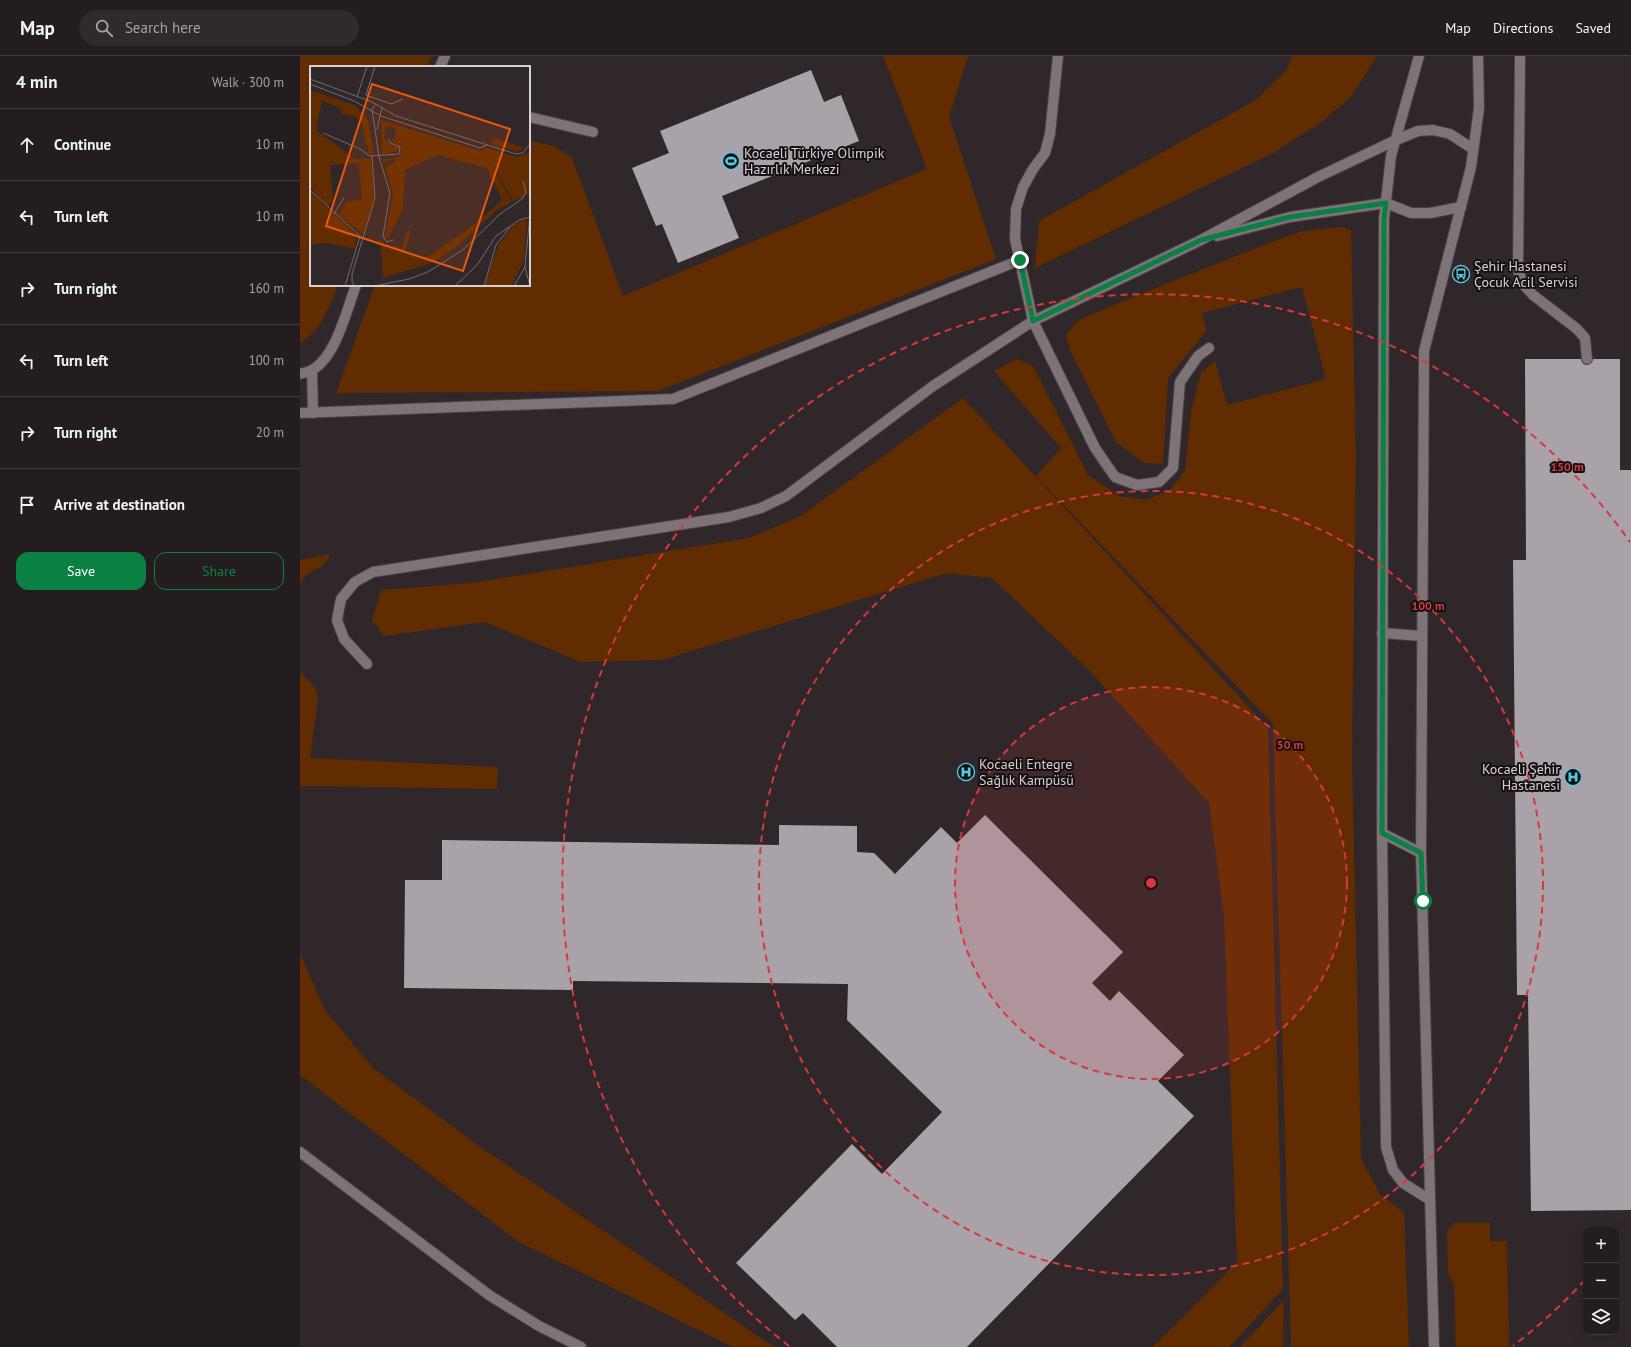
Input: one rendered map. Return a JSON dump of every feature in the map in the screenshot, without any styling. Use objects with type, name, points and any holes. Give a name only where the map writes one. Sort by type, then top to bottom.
[{"type":"street","points":[[440,66],[445,56]]},
{"type":"street","points":[[1058,56],[1050,134],[1047,147],[1045,153],[1033,169],[1023,187],[1016,208],[1015,239],[1033,321],[1095,448],[1115,477],[1137,485],[1159,482],[1173,468],[1180,382],[1198,356],[1209,348]]},
{"type":"street","points":[[1419,56],[1391,156],[1384,219],[1382,391],[1382,833],[1386,1147],[1393,1170],[1404,1184],[1430,1200]]},
{"type":"street","points":[[1434,1347],[1421,853],[1424,351],[1471,167],[1478,108],[1478,56]]},
{"type":"street","points":[[1520,56],[1518,270],[1523,284],[1534,295],[1577,329],[1584,338],[1587,359]]},
{"type":"street","points":[[530,117],[593,132]]},
{"type":"street","points":[[367,664],[344,639],[336,620],[341,599],[355,582],[373,572],[729,517],[761,508],[786,496],[933,386],[1033,321],[1201,240],[1318,178],[1396,140],[1418,131],[1433,130],[1450,134],[1473,150]]},
{"type":"street","points":[[1201,240],[1290,217],[1386,203],[1411,213],[1430,213],[1461,207]]},
{"type":"street","points":[[300,413],[673,399],[1020,260]]},
{"type":"street","points":[[300,374],[312,370],[325,358],[335,341],[356,286]]},
{"type":"street","points":[[312,370],[313,413]]},
{"type":"street","points":[[1382,633],[1422,636]]},
{"type":"street","points":[[1382,833],[1421,853]]},
{"type":"street","points":[[300,1152],[489,1295],[539,1326],[582,1347]]},
{"type":"shaded area","points":[[300,56],[432,56],[427,66],[310,66],[310,286],[338,286],[328,309],[319,325],[314,332],[300,343]]},
{"type":"shaded area","points":[[883,56],[968,56],[949,117],[996,259],[658,391],[336,393],[375,286],[530,286],[530,140],[553,146],[572,158],[623,296],[927,169]]},
{"type":"shaded area","points":[[1292,56],[1377,56],[1350,98],[1320,123],[1273,153],[1035,268],[1039,221],[1256,100],[1287,70]]},
{"type":"shaded area","points":[[1342,227],[1351,230],[1356,456],[1352,756],[1361,1159],[1381,1196],[1404,1212],[1409,1347],[1291,1347],[1273,724],[1036,476],[1061,448],[994,371],[1017,359],[1033,366],[1088,475],[1119,496],[1145,500],[1169,491],[1185,471],[1191,411],[1201,373],[1215,361],[1227,405],[1326,379],[1302,287],[1202,313],[1207,330],[1168,378],[1163,464],[1144,463],[1116,442],[1070,350],[1066,334],[1079,320],[1264,245],[1303,231]]},
{"type":"shaded area","points":[[963,398],[1268,728],[1283,1289],[1229,1347],[1153,1347],[1237,1262],[1224,916],[1209,803],[1089,670],[992,578],[947,573],[662,660],[581,662],[485,622],[384,636],[372,620],[381,590],[472,583],[749,538],[801,516]]},
{"type":"shaded area","points":[[330,554],[325,564],[306,575],[300,584],[300,560]]},
{"type":"shaded area","points":[[300,671],[315,688],[318,699],[310,758],[498,767],[497,789],[300,787]]},
{"type":"shaded area","points":[[300,953],[324,1009],[373,1068],[479,1146],[774,1347],[733,1347],[519,1242],[300,1075]]},
{"type":"shaded area","points":[[1455,1223],[1490,1223],[1490,1241],[1507,1241],[1509,1347],[1456,1347],[1454,1285],[1448,1273],[1447,1231]]},
{"type":"shaded area","points":[[1284,1300],[1283,1347],[1240,1347]]},
{"type":"building","name":"Kocaeli Türkiye Olimpik Hazırlık Merkezi","points":[[811,70],[824,102],[841,95],[859,141],[722,196],[739,238],[678,263],[662,224],[656,226],[632,168],[669,153],[660,131]]},
{"type":"building","name":"Kocaeli Şehir Hastanesi","points":[[1525,359],[1620,359],[1620,470],[1631,470],[1631,1210],[1531,1211],[1528,995],[1517,995],[1513,560],[1526,560]]},
{"type":"building","points":[[985,815],[1123,952],[1092,983],[1110,1001],[1119,991],[1184,1055],[1158,1081],[1194,1116],[967,1347],[837,1347],[803,1313],[795,1320],[736,1263],[852,1144],[882,1174],[942,1112],[847,1020],[848,984],[573,981],[573,990],[404,988],[405,880],[442,880],[442,840],[779,845],[779,825],[857,826],[857,852],[874,853],[895,874],[941,827],[957,843]]},
{"type":"place","name":"Kocaeli Türkiye Olimpik Hazırlık Merkezi","points":[[731,161]]},
{"type":"place","name":"Şehir Hastanesi Çocuk Acil Servisi","points":[[1461,274]]},
{"type":"place","name":"Kocaeli Entegre Sağlık Kampüsü","points":[[966,772]]},
{"type":"place","name":"Kocaeli Şehir Hastanesi","points":[[1573,777]]},
{"type":"route","points":[[1020,260],[1033,321],[1201,240],[1290,217],[1386,203],[1384,219],[1382,407],[1382,833],[1421,853],[1423,901]]}]
